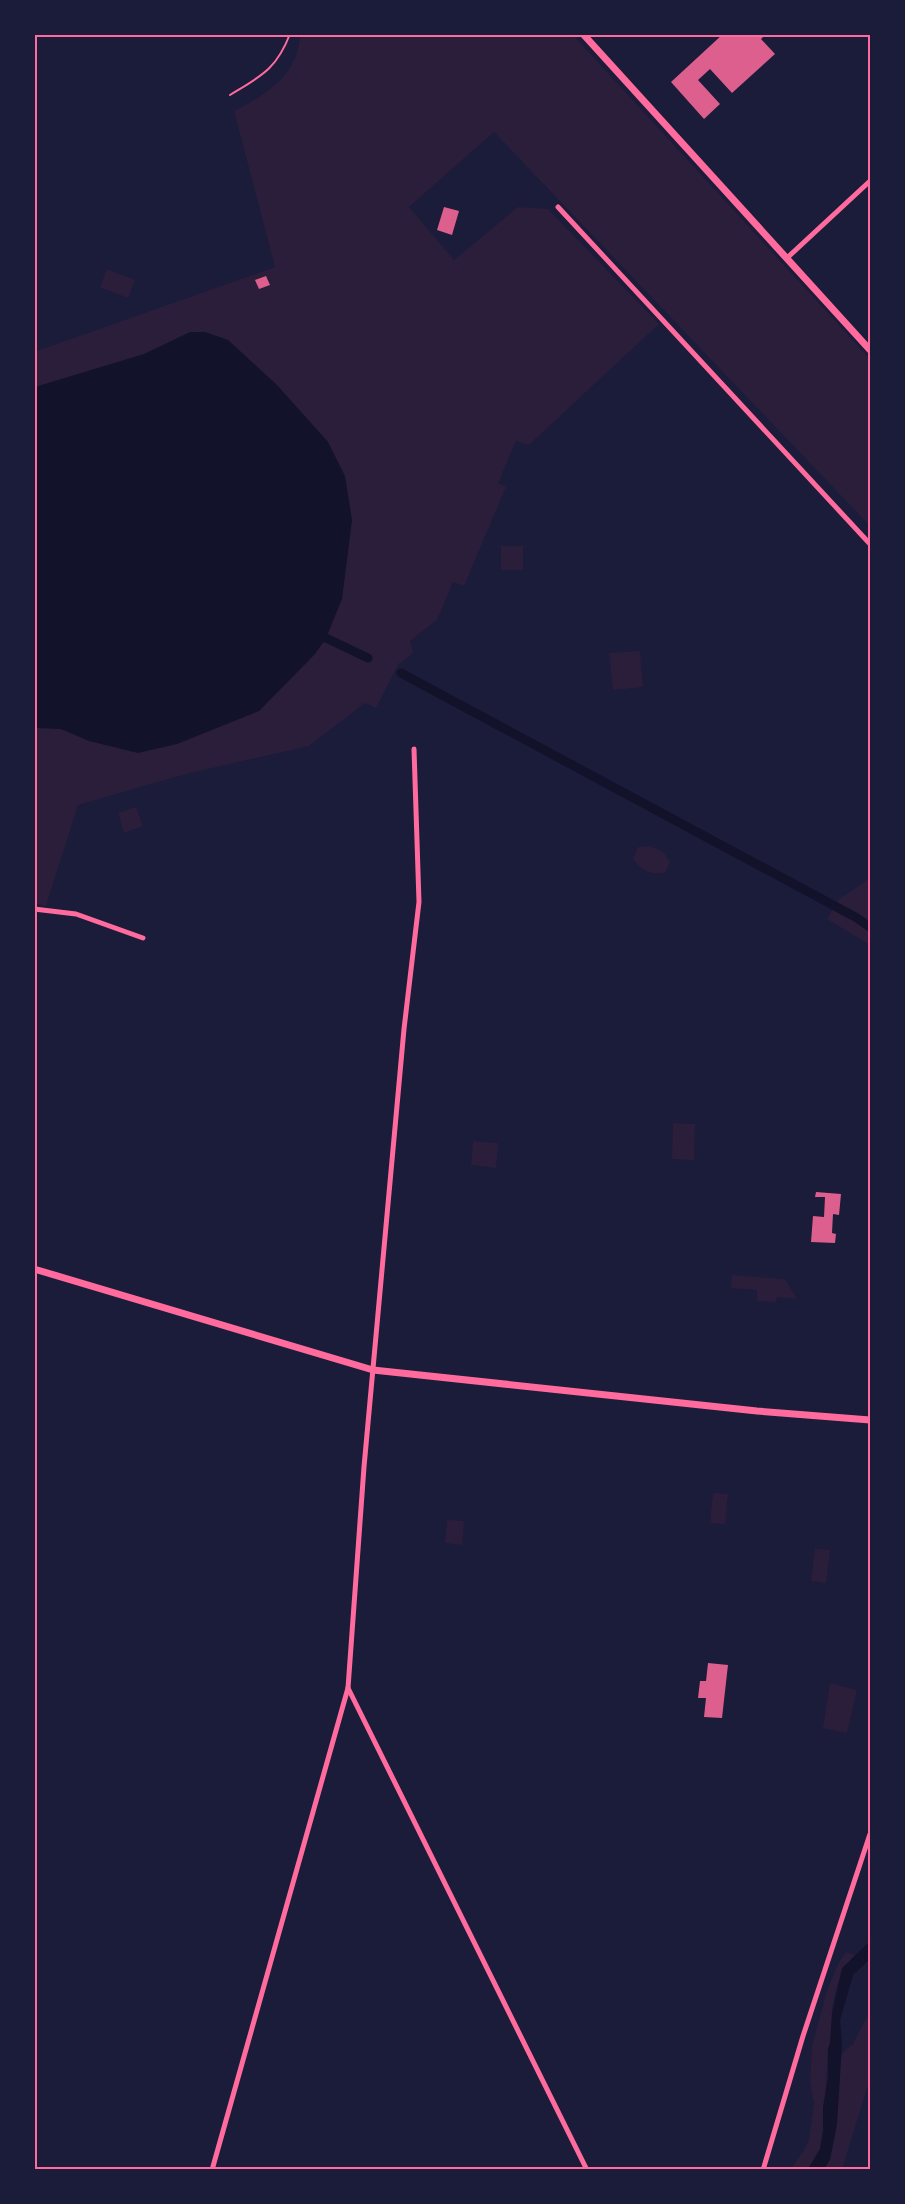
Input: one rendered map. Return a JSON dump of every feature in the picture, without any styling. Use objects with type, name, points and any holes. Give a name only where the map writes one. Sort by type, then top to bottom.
[{"type":"main road","points":[[583,34],[870,350]]},
{"type":"main road","points":[[34,1269],[373,1370],[757,1411],[870,1420]]},
{"type":"street","points":[[787,258],[870,181]]},
{"type":"street","points":[[558,207],[870,544]]},
{"type":"street","points":[[212,2169],[348,1688],[364,1467],[404,1029],[419,902],[414,749]]},
{"type":"street","points":[[34,909],[76,914],[143,938]]},
{"type":"street","points":[[348,1688],[587,2169]]},
{"type":"street","points":[[763,2169],[812,2007],[870,1834]]},
{"type":"lane","points":[[230,95],[262,76],[284,49],[290,34]]},
{"type":"shaded area","points":[[300,35],[573,35],[870,359],[870,526],[494,132],[409,207],[454,260],[518,207],[548,209],[659,324],[529,445],[516,441],[498,483],[506,487],[464,586],[453,582],[437,620],[410,641],[413,653],[399,663],[376,708],[365,703],[309,746],[186,774],[78,805],[46,906],[34,903],[34,352],[275,267],[234,111],[258,98],[287,72],[298,49]]},
{"type":"shaded area","points":[[107,269],[135,280],[128,298],[100,287]]},
{"type":"shaded area","points":[[190,332],[205,332],[228,340],[277,385],[328,442],[345,476],[352,520],[342,599],[326,638],[315,654],[259,711],[177,744],[138,753],[89,741],[61,729],[35,728],[35,387],[144,354]]},
{"type":"shaded area","points":[[501,546],[523,546],[523,570],[501,570]]},
{"type":"shaded area","points":[[640,651],[643,687],[613,690],[609,653]]},
{"type":"shaded area","points":[[136,807],[143,826],[124,833],[118,813]]},
{"type":"shaded area","points":[[650,846],[663,852],[670,862],[665,873],[647,871],[633,859],[638,847]]},
{"type":"shaded area","points":[[870,878],[870,945],[827,919],[838,900]]},
{"type":"shaded area","points":[[673,1123],[695,1124],[694,1160],[672,1159]]},
{"type":"shaded area","points":[[473,1141],[498,1143],[496,1168],[471,1165]]},
{"type":"shaded area","points":[[732,1275],[785,1279],[797,1299],[777,1297],[776,1302],[757,1301],[757,1290],[731,1288]]},
{"type":"shaded area","points":[[713,1493],[728,1494],[725,1524],[710,1523]]},
{"type":"shaded area","points":[[447,1520],[464,1521],[462,1545],[445,1543]]},
{"type":"shaded area","points":[[815,1549],[830,1550],[826,1583],[811,1581]]},
{"type":"shaded area","points":[[830,1683],[857,1690],[847,1733],[823,1728]]},
{"type":"shaded area","points":[[870,1941],[870,1959],[853,1975],[840,2020],[842,2044],[837,2124],[830,2160],[824,2169],[808,2169],[820,2149],[832,2014],[842,1968]]},
{"type":"shaded area","points":[[846,1952],[855,1955],[842,1974],[833,2004],[820,2149],[808,2169],[790,2170],[809,2139],[814,2104],[810,2082],[812,2046],[827,1991],[839,1962]]},
{"type":"shaded area","points":[[870,2014],[870,2079],[842,2169],[824,2170],[835,2132],[840,2055],[853,2044]]},
{"type":"building","points":[[723,34],[766,34],[761,39],[775,54],[732,93],[710,69],[698,80],[720,104],[704,119],[671,82]]},
{"type":"building","points":[[444,207],[459,211],[452,235],[437,230]]},
{"type":"building","points":[[266,276],[270,285],[259,289],[255,280]]},
{"type":"building","points":[[816,1192],[841,1194],[839,1215],[833,1214],[832,1233],[836,1234],[835,1243],[811,1242],[813,1216],[824,1217],[825,1197],[815,1197]]},
{"type":"building","points":[[708,1663],[728,1665],[722,1718],[704,1717],[706,1698],[698,1698],[700,1681],[706,1681]]},
{"type":"waterway","points":[[315,638],[326,638],[368,658]]},
{"type":"waterway","points":[[401,673],[870,927]]}]
